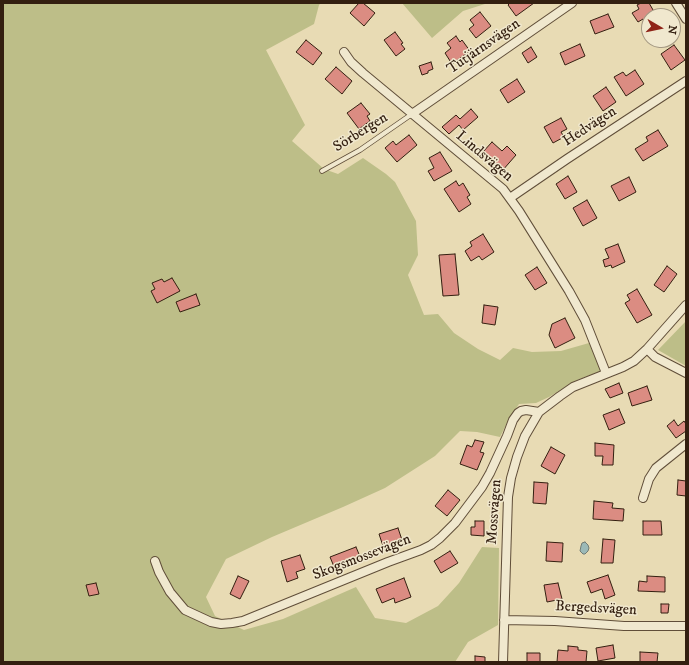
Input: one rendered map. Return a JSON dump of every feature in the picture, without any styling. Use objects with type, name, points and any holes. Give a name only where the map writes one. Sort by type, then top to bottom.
[{"type":"street","name":"Tutjärnsvägen","points":[[412,114],[572,3]]},
{"type":"street","points":[[676,3],[686,19]]},
{"type":"street","name":"Lindsvägen","points":[[344,52],[351,62],[363,73],[503,189],[569,291],[585,320],[606,373]]},
{"type":"street","name":"Hedvägen","points":[[510,198],[686,81]]},
{"type":"street","name":"Mossvägen","points":[[503,662],[508,497],[516,457],[525,436],[540,412],[573,387],[634,361],[647,349],[686,304]]},
{"type":"street","points":[[647,349],[655,357],[686,373]]},
{"type":"street","name":"Skogsmossevägen","points":[[155,561],[170,592],[185,610],[211,622],[220,624],[232,624],[258,615],[373,567],[431,545],[455,523],[482,487],[493,467],[513,420],[518,413],[526,410],[540,412]]},
{"type":"street","points":[[642,498],[649,479],[656,468],[686,444]]},
{"type":"street","name":"Bergedsvägen","points":[[504,620],[555,621],[624,626],[686,626]]},
{"type":"lane","name":"Sörbergen","points":[[322,171],[360,150],[412,114]]},
{"type":"green space","points":[[3,3],[321,3],[319,5],[314,24],[266,50],[305,125],[292,141],[324,169],[338,174],[363,158],[395,182],[416,221],[418,255],[408,275],[424,315],[438,314],[454,333],[478,349],[500,360],[513,348],[532,352],[561,351],[589,343],[601,371],[577,380],[536,403],[519,404],[500,437],[477,432],[460,431],[435,456],[385,488],[272,537],[226,559],[206,597],[215,616],[244,630],[283,619],[356,587],[375,618],[406,623],[438,606],[459,583],[482,547],[499,548],[498,625],[468,642],[455,662],[3,662]]},
{"type":"green space","points":[[402,3],[488,3],[463,11],[432,38]]},
{"type":"green space","points":[[686,321],[686,366],[658,350]]},
{"type":"water","points":[[585,542],[589,548],[585,554],[583,554],[580,551],[582,543]]},
{"type":"building","points":[[359,3],[363,3],[375,13],[364,26],[350,13]]},
{"type":"building","points":[[510,3],[534,3],[516,16],[508,5]]},
{"type":"building","points":[[641,3],[649,3],[652,8],[641,8],[641,20],[638,22],[632,13],[639,9],[637,5]]},
{"type":"building","points":[[480,12],[491,26],[476,38],[469,29],[474,25],[470,20]]},
{"type":"building","points":[[608,14],[614,27],[595,34],[590,21]]},
{"type":"building","points":[[395,32],[403,43],[401,44],[405,49],[396,56],[384,40]]},
{"type":"building","points":[[456,36],[460,42],[462,40],[470,51],[452,64],[445,53],[451,48],[447,43]]},
{"type":"building","points":[[306,40],[322,53],[313,65],[296,52]]},
{"type":"building","points":[[580,44],[585,56],[565,65],[560,53]]},
{"type":"building","points":[[531,47],[537,57],[528,63],[522,53]]},
{"type":"building","points":[[670,48],[676,48],[685,60],[671,70],[661,54]]},
{"type":"building","points":[[431,62],[433,69],[422,75],[419,66]]},
{"type":"building","points":[[336,67],[352,81],[342,94],[325,79]]},
{"type":"building","points":[[635,70],[644,84],[626,96],[614,77],[623,72],[626,76]]},
{"type":"building","points":[[517,79],[525,92],[508,103],[500,90]]},
{"type":"building","points":[[606,87],[616,102],[603,111],[593,96]]},
{"type":"building","points":[[361,103],[370,114],[367,116],[370,121],[359,129],[347,113]]},
{"type":"building","points":[[471,109],[478,117],[463,130],[459,125],[449,134],[442,127],[456,115],[460,119]]},
{"type":"building","points":[[561,118],[567,129],[561,132],[564,137],[553,143],[544,127]]},
{"type":"building","points":[[658,130],[668,146],[643,161],[635,149],[648,141],[646,137]]},
{"type":"building","points":[[409,135],[417,145],[397,162],[385,148],[393,141],[396,145]]},
{"type":"building","points":[[492,142],[502,151],[507,146],[516,155],[502,171],[482,153]]},
{"type":"building","points":[[440,152],[452,171],[434,181],[428,171],[434,168],[429,158]]},
{"type":"building","points":[[568,176],[577,192],[565,199],[556,184]]},
{"type":"building","points":[[629,177],[636,192],[619,201],[611,186]]},
{"type":"building","points":[[456,181],[459,186],[463,183],[470,195],[467,197],[471,204],[459,212],[444,189]]},
{"type":"building","points":[[587,200],[597,218],[583,226],[573,208]]},
{"type":"building","points":[[483,234],[494,252],[482,260],[479,256],[471,261],[465,251],[472,246],[470,242]]},
{"type":"building","points":[[618,244],[625,262],[612,268],[611,265],[605,267],[603,260],[609,258],[605,249]]},
{"type":"building","points":[[455,254],[459,295],[443,296],[439,255]]},
{"type":"building","points":[[667,266],[677,274],[664,292],[654,285]]},
{"type":"building","points":[[537,267],[547,283],[535,290],[525,275]]},
{"type":"building","points":[[172,278],[180,291],[157,303],[151,291],[155,289],[152,283],[162,279],[164,282]]},
{"type":"building","points":[[637,289],[652,315],[637,323],[625,303],[630,300],[627,295]]},
{"type":"building","points":[[196,294],[200,305],[180,312],[176,302]]},
{"type":"building","points":[[484,305],[498,307],[495,325],[482,323]]},
{"type":"building","points":[[565,318],[575,338],[555,348],[549,335],[552,324]]},
{"type":"building","points":[[619,383],[623,393],[610,398],[605,389]]},
{"type":"building","points":[[647,386],[652,400],[632,406],[628,393]]},
{"type":"building","points":[[619,409],[625,423],[609,430],[603,415]]},
{"type":"building","points":[[674,420],[678,426],[684,421],[686,424],[686,431],[676,438],[667,426]]},
{"type":"building","points":[[475,440],[484,442],[480,452],[484,453],[477,470],[460,464],[467,445],[472,447]]},
{"type":"building","points":[[595,443],[614,445],[613,465],[602,465],[603,456],[595,456]]},
{"type":"building","points":[[551,447],[565,455],[555,474],[541,466]]},
{"type":"building","points":[[678,480],[686,481],[686,496],[677,495]]},
{"type":"building","points":[[534,482],[548,483],[546,504],[533,503]]},
{"type":"building","points":[[448,490],[460,500],[447,516],[435,506]]},
{"type":"building","points":[[594,501],[613,503],[612,508],[624,509],[623,521],[593,519]]},
{"type":"building","points":[[475,521],[484,521],[484,536],[471,535],[471,527],[475,527]]},
{"type":"building","points":[[643,521],[661,521],[662,535],[643,535]]},
{"type":"building","points":[[398,528],[403,543],[384,549],[379,534]]},
{"type":"building","points":[[603,539],[615,540],[613,563],[601,563]]},
{"type":"building","points":[[547,542],[563,543],[562,562],[546,561]]},
{"type":"building","points":[[356,547],[361,559],[335,569],[330,557]]},
{"type":"building","points":[[450,551],[458,563],[441,573],[434,561]]},
{"type":"building","points":[[300,555],[305,569],[296,572],[298,578],[287,582],[281,561]]},
{"type":"building","points":[[608,575],[615,595],[605,599],[602,589],[591,593],[587,582]]},
{"type":"building","points":[[238,576],[249,581],[240,599],[230,594]]},
{"type":"building","points":[[647,576],[665,577],[665,592],[638,591],[639,581],[647,582]]},
{"type":"building","points":[[404,578],[411,597],[395,603],[394,598],[382,603],[376,589]]},
{"type":"building","points":[[96,583],[99,594],[89,596],[86,585]]},
{"type":"building","points":[[558,583],[562,599],[547,602],[544,585]]},
{"type":"building","points":[[661,604],[669,604],[668,613],[661,613]]},
{"type":"building","points":[[613,645],[615,658],[598,661],[596,648]]},
{"type":"building","points":[[568,646],[578,647],[578,650],[587,651],[586,662],[557,662],[558,650],[568,651]]},
{"type":"building","points":[[640,652],[658,653],[657,662],[640,662]]},
{"type":"building","points":[[527,653],[540,653],[540,662],[527,662]]},
{"type":"building","points":[[475,656],[485,657],[485,662],[475,662]]}]
